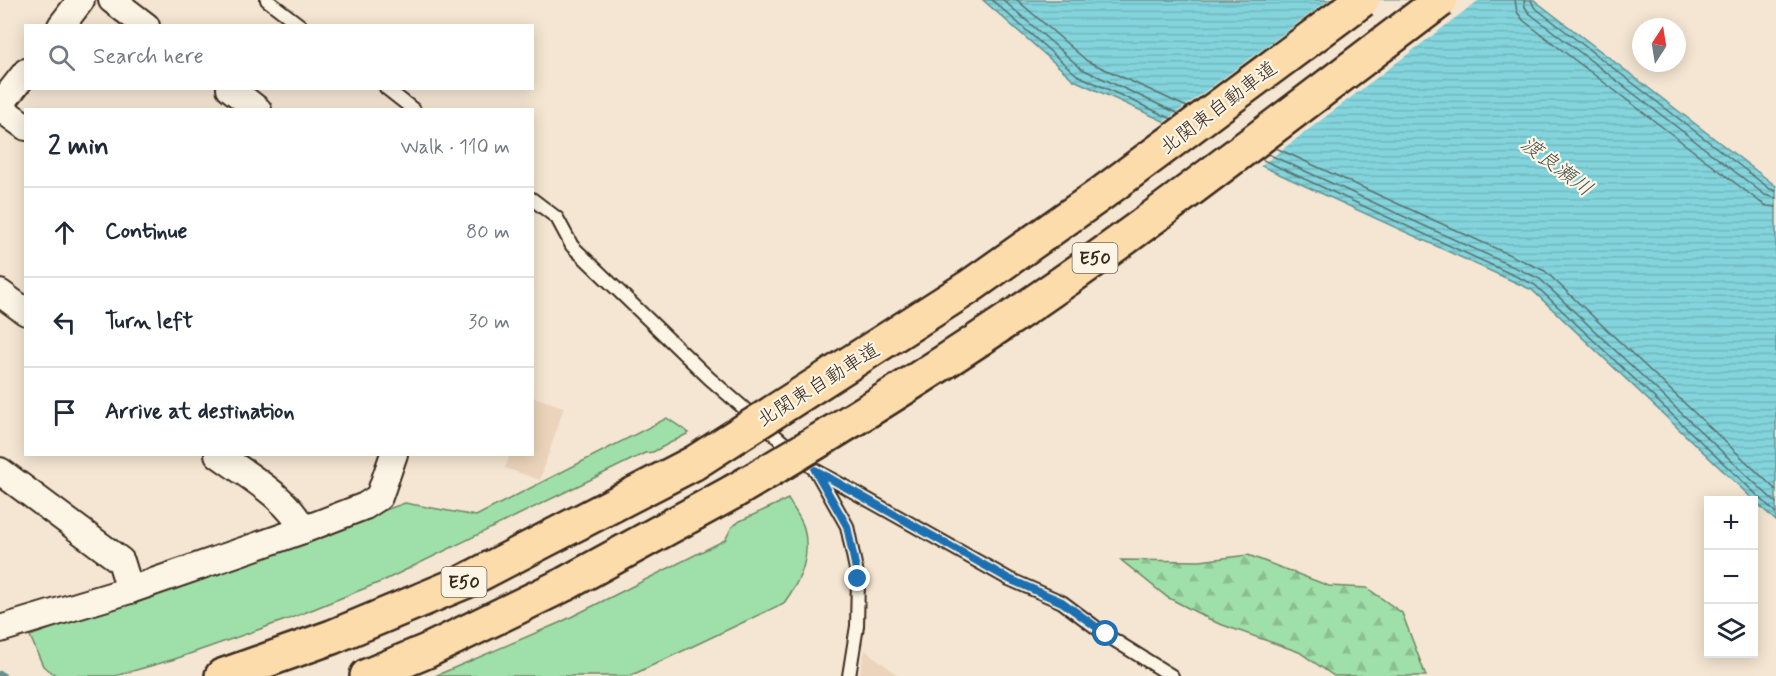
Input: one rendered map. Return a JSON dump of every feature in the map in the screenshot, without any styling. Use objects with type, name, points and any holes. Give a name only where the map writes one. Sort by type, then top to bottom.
[{"type":"highway","name":"北関東自動車道","points":[[222,676],[332,637],[464,582],[694,463],[969,287],[1101,194],[1362,0]]},
{"type":"highway","name":"E50","points":[[367,676],[427,651],[565,584],[733,492],[821,440],[980,338],[1135,231],[1441,0]]},
{"type":"street","points":[[63,24],[81,0]]},
{"type":"street","points":[[112,0],[143,24]]},
{"type":"street","points":[[24,75],[0,107],[24,125]]},
{"type":"street","points":[[233,90],[255,108]]},
{"type":"street","points":[[0,293],[24,311]]},
{"type":"street","points":[[221,456],[286,505],[298,517],[303,530]]},
{"type":"street","points":[[0,628],[130,590],[365,506],[379,497],[393,456]]},
{"type":"street","points":[[0,471],[121,561],[130,590]]},
{"type":"lane","points":[[267,0],[298,24]]},
{"type":"lane","points":[[389,90],[411,108]]},
{"type":"lane","points":[[534,201],[557,218],[572,246],[709,378],[815,470],[1009,579],[1062,602],[1106,634],[1172,676]]},
{"type":"lane","points":[[815,470],[847,526],[858,579],[857,626],[849,676]]},
{"type":"shaded area","points":[[534,397],[564,407],[540,480],[505,468],[510,456],[534,456]]},
{"type":"shaded area","points":[[865,650],[899,676],[859,676]]},
{"type":"green space","points":[[667,418],[689,433],[383,581],[294,617],[175,659],[115,676],[57,676],[43,666],[30,636],[405,503],[476,516]]},
{"type":"green space","points":[[788,499],[803,524],[806,549],[800,577],[784,603],[630,676],[435,676],[559,623],[725,540],[732,527],[740,521]]},
{"type":"green space","points":[[1248,555],[1329,586],[1367,588],[1402,613],[1426,676],[1334,676],[1299,652],[1217,623],[1167,597],[1121,560],[1200,561]]},
{"type":"water","name":"渡良瀬川","points":[[983,0],[1534,0],[1776,186],[1776,521],[1758,504],[1758,496],[1750,496],[1532,290],[1074,80]]},
{"type":"pier","points":[[1329,0],[1479,0],[1258,168],[1161,124]]},
{"type":"route","points":[[858,579],[847,526],[815,470],[1009,579],[1062,602],[1106,634]]}]
